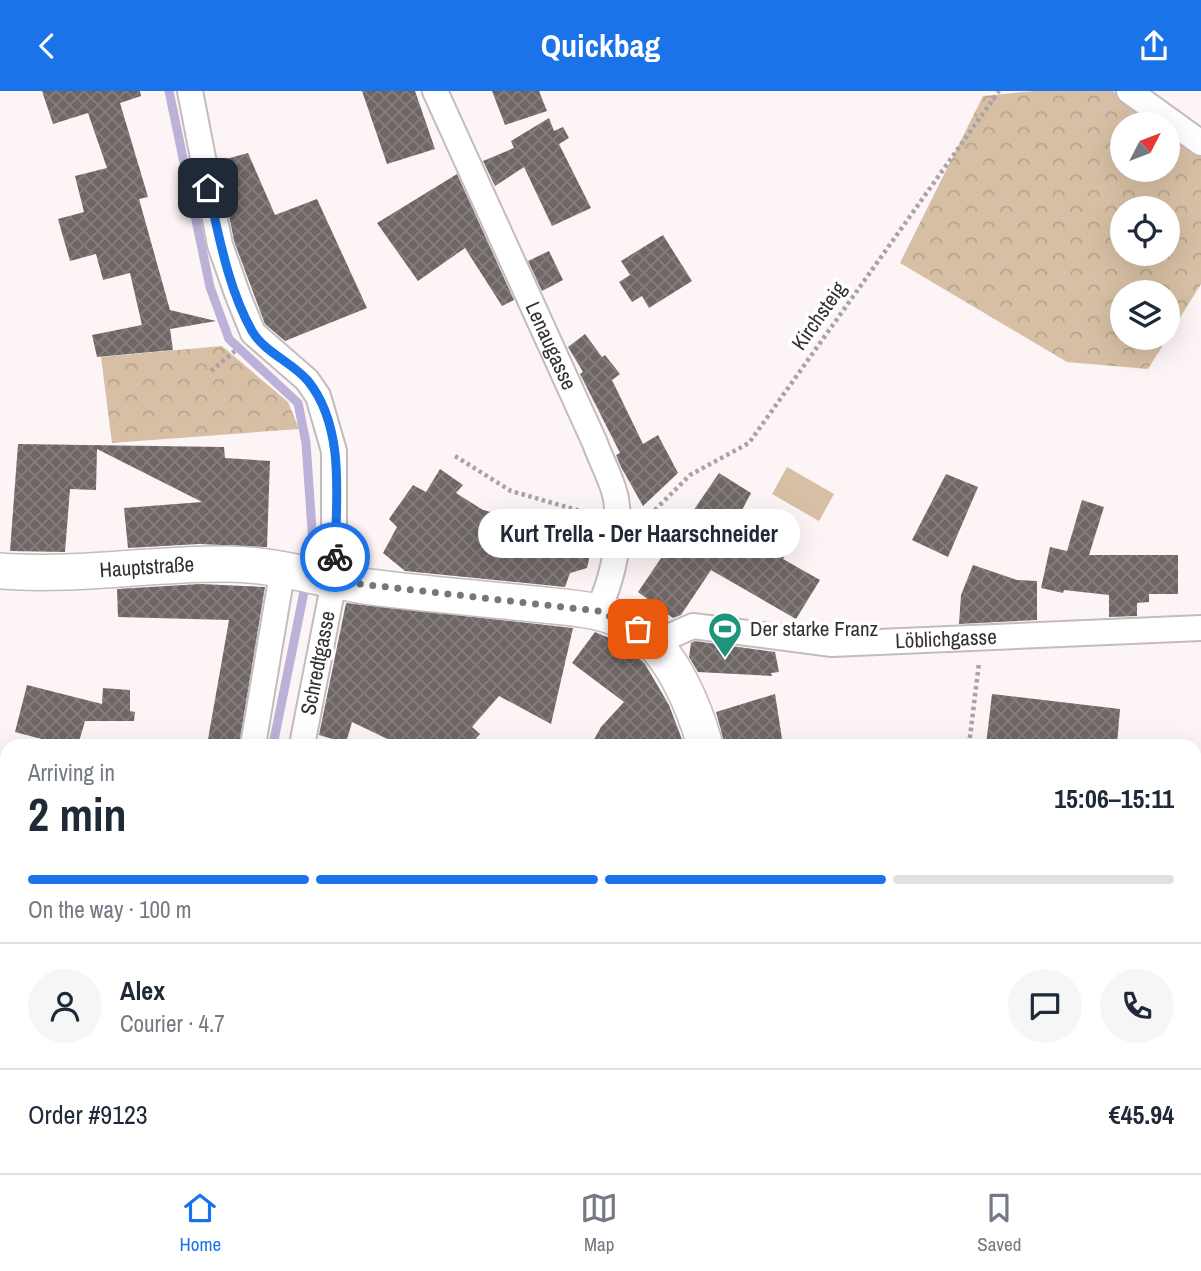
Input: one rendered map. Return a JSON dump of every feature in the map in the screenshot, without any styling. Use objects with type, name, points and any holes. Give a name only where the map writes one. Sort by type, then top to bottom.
[{"type":"main road","name":"Hauptstraße","points":[[0,571],[52,573],[230,564],[598,611],[638,629],[652,644],[683,686],[696,713],[703,739]]},
{"type":"street","points":[[190,91],[220,245],[238,296],[253,333],[307,380],[318,396],[328,423],[336,483],[255,739]]},
{"type":"street","name":"Lenaugasse","points":[[435,91],[595,443],[616,498],[616,535],[611,581],[598,611]]},
{"type":"street","points":[[1129,91],[1201,143]]},
{"type":"street","name":"Schredtgasse","points":[[302,739],[308,574]]},
{"type":"street","name":"Löblichgasse","points":[[652,644],[693,627],[832,644],[1201,628]]},
{"type":"path","name":"Kirchsteig","points":[[637,530],[690,475],[749,443],[999,91]]},
{"type":"path","points":[[211,371],[234,352]]},
{"type":"path","points":[[455,456],[511,491],[590,514],[601,522]]},
{"type":"path","points":[[970,739],[980,656]]},
{"type":"green space","points":[[1034,91],[1113,91],[1141,112],[1110,112],[1110,182],[1180,182],[1180,142],[1201,157],[1201,284],[1180,318],[1180,280],[1110,280],[1110,350],[1160,350],[1148,369],[1067,362],[900,263],[983,96]]},
{"type":"green space","points":[[222,346],[288,402],[299,429],[112,443],[101,357]]},
{"type":"green space","points":[[787,467],[834,494],[819,521],[772,494]]},
{"type":"building","points":[[42,91],[140,91],[141,96],[120,103],[148,197],[139,199],[170,310],[216,321],[170,329],[173,350],[97,357],[92,335],[142,325],[130,273],[103,280],[96,254],[70,261],[58,219],[84,212],[75,176],[107,168],[88,113],[53,124]]},
{"type":"building","points":[[362,91],[415,91],[435,149],[387,164]]},
{"type":"building","points":[[492,91],[539,91],[547,111],[505,125]]},
{"type":"building","points":[[549,118],[554,131],[563,127],[569,138],[559,144],[591,208],[552,226],[524,167],[495,186],[483,161],[514,148],[511,141]]},
{"type":"building","points":[[248,153],[275,215],[317,199],[367,308],[285,341],[265,324],[234,241],[219,161]]},
{"type":"building","points":[[457,174],[514,300],[502,306],[465,248],[418,281],[377,223]]},
{"type":"building","points":[[663,235],[692,281],[649,308],[642,296],[632,302],[619,282],[630,275],[621,261]]},
{"type":"building","points":[[549,251],[563,280],[542,291],[528,261]]},
{"type":"building","points":[[585,334],[602,357],[605,355],[620,374],[612,380],[643,444],[658,435],[678,473],[643,506],[621,467],[616,455],[620,453],[580,374],[583,372],[568,347]]},
{"type":"building","points":[[18,444],[224,447],[225,458],[270,461],[267,547],[199,544],[128,548],[124,508],[202,502],[97,449],[96,490],[70,489],[65,552],[10,551]]},
{"type":"building","points":[[440,469],[463,485],[456,493],[483,510],[544,526],[548,515],[584,522],[581,536],[592,546],[587,568],[570,573],[565,587],[405,571],[383,553],[397,527],[389,519],[413,485],[426,492]]},
{"type":"building","points":[[719,473],[751,493],[742,510],[795,540],[783,559],[820,580],[796,619],[711,570],[681,615],[673,618],[638,592]]},
{"type":"building","points":[[946,474],[978,487],[948,557],[912,540]]},
{"type":"building","points":[[1082,500],[1104,507],[1089,555],[1178,555],[1178,594],[1149,594],[1149,602],[1137,603],[1137,616],[1109,617],[1109,595],[1064,590],[1063,593],[1041,588],[1050,547],[1067,551]]},
{"type":"building","points":[[973,565],[1017,580],[1037,581],[1037,620],[959,624],[961,595]]},
{"type":"building","points":[[200,584],[265,587],[240,739],[208,739],[229,620],[118,617],[117,589]]},
{"type":"building","points":[[346,603],[573,628],[551,724],[499,696],[472,727],[480,734],[475,739],[387,739],[352,722],[347,739],[319,735]]},
{"type":"building","points":[[595,632],[624,644],[645,664],[669,705],[682,739],[594,739],[601,727],[624,702],[572,663]]},
{"type":"building","name":"Der starke Franz","points":[[695,641],[775,652],[779,672],[771,673],[772,676],[698,672],[689,657],[691,643]]},
{"type":"building","points":[[27,685],[102,704],[103,688],[130,690],[130,711],[135,712],[134,721],[85,721],[80,739],[41,739],[15,732]]},
{"type":"building","points":[[775,694],[782,739],[723,739],[716,712]]},
{"type":"building","points":[[992,694],[1120,709],[1118,739],[987,739]]},
{"type":"waterway","points":[[169,91],[210,287],[229,339],[298,403],[306,443],[313,544],[309,568]]},
{"type":"waterway","points":[[274,739],[306,582]]},
{"type":"way so far","points":[[335,557],[334,581],[598,611],[638,629]]},
{"type":"place","name":"Kurt Trella - Der Haarschneider","points":[[638,629]]},
{"type":"place","name":"Der starke Franz","points":[[725,659]]},
{"type":"route","points":[[208,188],[220,245],[253,333],[268,349],[307,380],[318,396],[328,423],[334,451],[336,483],[335,557]]}]
